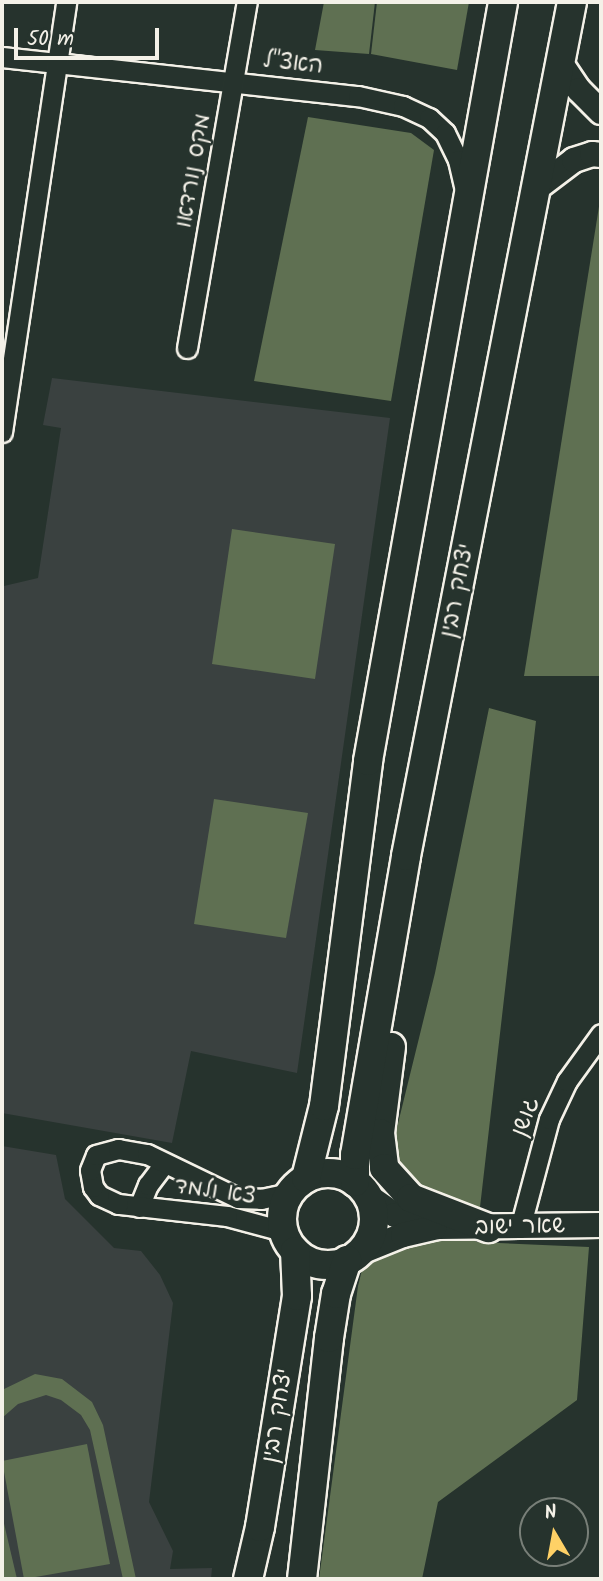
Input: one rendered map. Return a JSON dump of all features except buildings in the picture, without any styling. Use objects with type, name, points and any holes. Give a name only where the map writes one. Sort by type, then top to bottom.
[{"type":"main road","points":[[298,1186],[326,1173],[361,1189],[374,1220],[366,1244],[352,1257],[325,1265],[314,1263],[289,1241],[282,1212],[298,1186],[324,1106],[368,761],[503,2]]},
{"type":"main road","name":"יצחק רבין","points":[[361,1189],[355,1156],[409,843],[562,65],[572,2]]},
{"type":"main road","points":[[387,971],[392,1038],[379,1144],[384,1168],[411,1198],[488,1228]]},
{"type":"main road","name":"יצחק רבין","points":[[248,1579],[260,1527],[297,1296],[299,1279],[289,1241]]},
{"type":"main road","name":"יצחק רבין","points":[[302,1579],[329,1338],[336,1294],[352,1257]]},
{"type":"street","points":[[2,432],[66,2]]},
{"type":"street","name":"מקס נורדאו","points":[[187,348],[247,2]]},
{"type":"street","name":"האצ\"ל","points":[[2,57],[358,96],[403,106],[429,118],[445,133],[463,175],[466,212]]},
{"type":"street","points":[[562,65],[579,90],[601,112]]},
{"type":"street","points":[[537,188],[574,160],[592,154],[601,155]]},
{"type":"street","name":"גושן","points":[[520,1228],[526,1195],[548,1119],[568,1081],[601,1034]]},
{"type":"street","name":"צא ולמד","points":[[289,1241],[227,1216],[118,1204],[99,1195],[90,1178],[92,1162],[96,1155],[118,1149],[147,1154],[238,1198],[261,1199],[298,1186]]},
{"type":"street","name":"צא ולמד","points":[[139,1206],[148,1185],[164,1164]]},
{"type":"street","name":"שאר ישוב","points":[[361,1189],[395,1215],[438,1227]]},
{"type":"street","name":"שאר ישוב","points":[[352,1257],[403,1235],[438,1227],[601,1226]]},
{"type":"shaded area","points":[[52,378],[390,418],[297,1073],[191,1051],[172,1143],[2,1113],[2,598],[4,586],[38,578],[61,428],[43,425]]},
{"type":"shaded area","points":[[2,1146],[56,1155],[65,1199],[114,1248],[141,1251],[160,1275],[173,1303],[149,1502],[173,1551],[170,1569],[212,1568],[211,1579],[2,1579]]},
{"type":"green space","points":[[324,2],[375,2],[369,54],[315,50]]},
{"type":"green space","points":[[377,2],[469,2],[457,70],[371,54]]},
{"type":"green space","points":[[308,117],[411,133],[434,150],[391,401],[254,381]]},
{"type":"green space","points":[[601,194],[601,676],[524,676]]},
{"type":"green space","points":[[232,529],[335,544],[315,679],[212,664]]},
{"type":"green space","points":[[489,708],[536,721],[476,1242],[589,1247],[577,1400],[438,1502],[422,1579],[319,1579],[358,1286],[435,973]]},
{"type":"green space","points":[[214,799],[308,813],[286,938],[194,924]]},
{"type":"green space","points":[[35,1374],[62,1379],[92,1402],[103,1425],[136,1579],[123,1579],[90,1430],[81,1415],[61,1400],[46,1395],[18,1404],[2,1418],[2,1390]]},
{"type":"green space","points":[[87,1444],[110,1564],[24,1579],[2,1461]]},
{"type":"green space","points":[[2,1515],[17,1579],[2,1579]]}]
